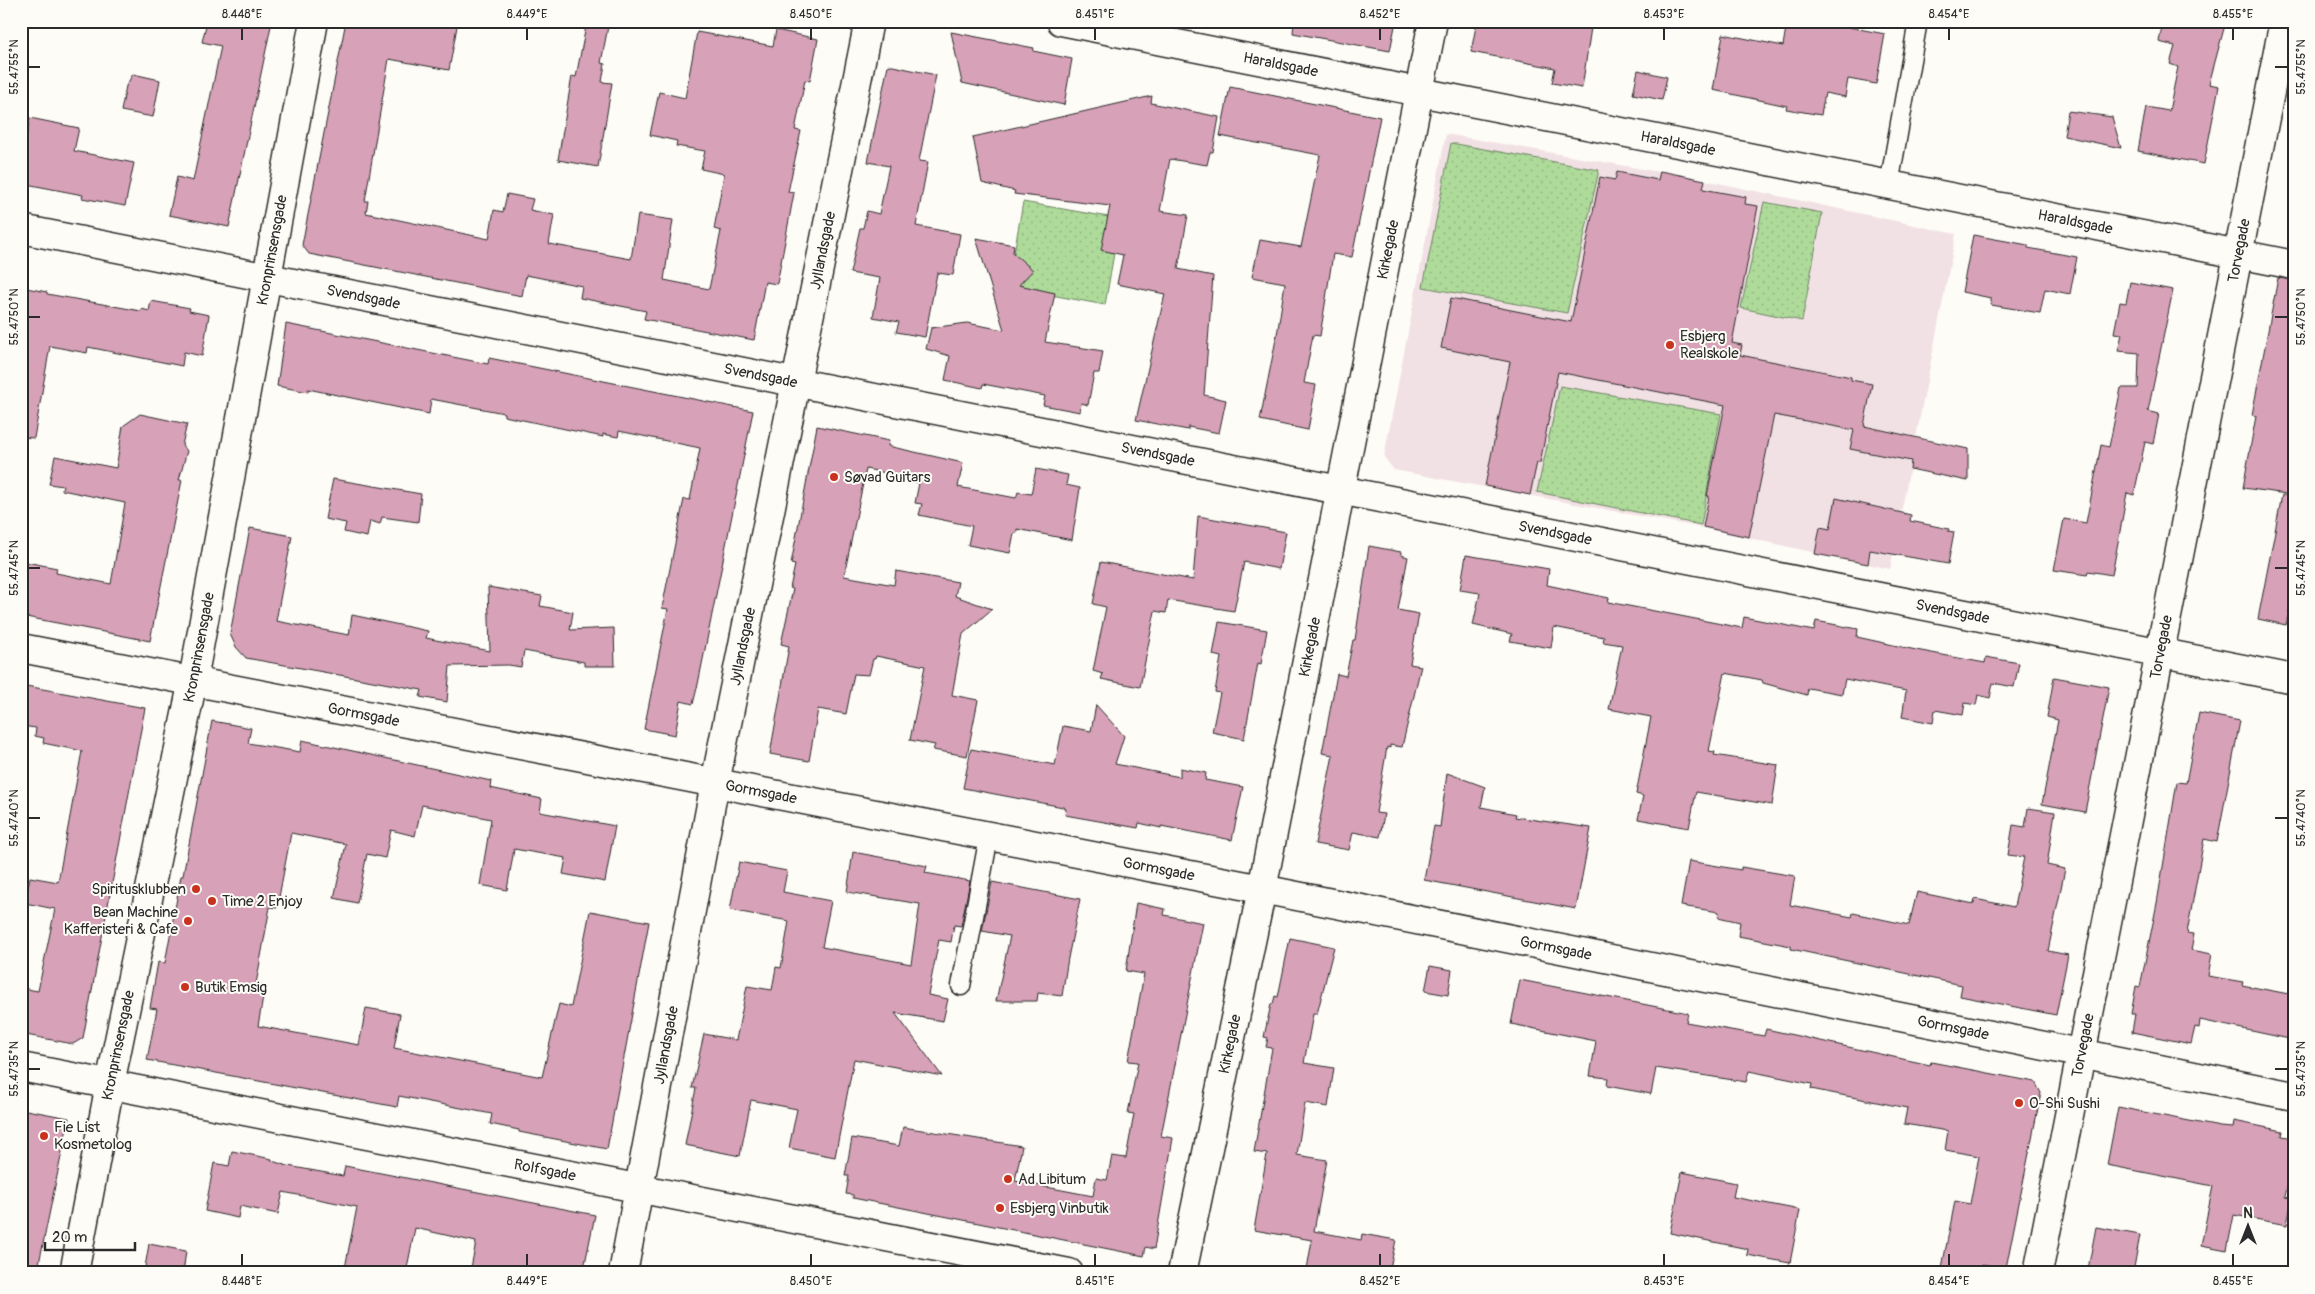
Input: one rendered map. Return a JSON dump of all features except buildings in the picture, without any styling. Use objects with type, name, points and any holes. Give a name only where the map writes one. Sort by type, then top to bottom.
[{"type":"street","name":"Kronprinsensgade","points":[[74,1273],[110,1084],[193,680],[314,21]]},
{"type":"street","name":"Jyllandsgade","points":[[623,1273],[715,783],[869,21]]},
{"type":"street","name":"Haraldsgade","points":[[1061,21],[2294,264]]},
{"type":"street","name":"Kirkegade","points":[[1182,1273],[1262,889],[1432,21]]},
{"type":"street","name":"Torvegade","points":[[2038,1273],[2159,652],[2240,254],[2284,21]]},
{"type":"street","name":"Svendsgade","points":[[21,229],[2294,679]]},
{"type":"street","name":"Gormsgade","points":[[21,648],[1262,889],[2294,1096]]},
{"type":"street","name":"Rolfsgade","points":[[21,1067],[1054,1271]]},
{"type":"lane","points":[[1889,185],[1918,21]]},
{"type":"lane","points":[[961,986],[989,836]]},
{"type":"shaded area","name":"Esbjerg Realskole","points":[[1446,134],[1704,180],[1956,234],[1890,569],[1703,528],[1394,470],[1384,457]]},
{"type":"green space","points":[[1451,143],[1599,170],[1567,313],[1423,287]]},
{"type":"green space","points":[[1023,202],[1120,219],[1105,305],[1008,287]]},
{"type":"green space","points":[[1764,202],[1822,213],[1802,321],[1741,308]]},
{"type":"green space","points":[[1560,386],[1721,414],[1701,525],[1537,492]]},
{"type":"place","name":"Esbjerg Realskole","points":[[1670,345]]},
{"type":"place","name":"Søvad Guitars","points":[[834,477]]},
{"type":"place","name":"Spiritusklubben","points":[[196,889]]},
{"type":"place","name":"Time 2 Enjoy","points":[[212,901]]},
{"type":"place","name":"Bean Machine Kafferisteri & Cafe","points":[[188,921]]},
{"type":"place","name":"Butik Emsig","points":[[185,987]]},
{"type":"place","name":"O-Shi Sushi","points":[[2019,1103]]},
{"type":"place","name":"Fie List Kosmetolog","points":[[44,1136]]},
{"type":"place","name":"Ad Libitum","points":[[1008,1179]]},
{"type":"place","name":"Esbjerg Vinbutik","points":[[1000,1208]]}]
